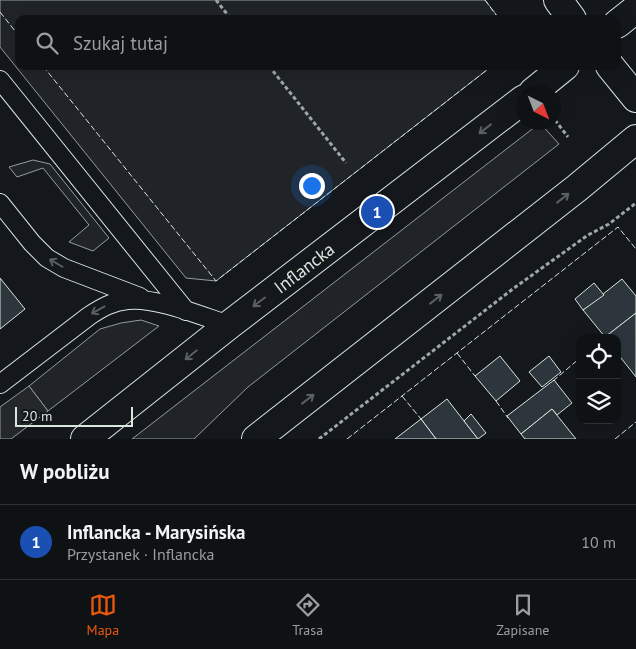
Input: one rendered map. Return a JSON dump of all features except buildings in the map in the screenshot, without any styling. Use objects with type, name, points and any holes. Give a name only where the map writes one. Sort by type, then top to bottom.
[{"type":"main road","points":[[558,0],[569,15]]},
{"type":"main road","points":[[621,21],[636,9]]},
{"type":"main road","points":[[542,85],[560,70]]},
{"type":"main road","points":[[613,70],[636,98]]},
{"type":"main road","name":"Inflancka","points":[[85,439],[229,325],[516,105]]},
{"type":"main road","points":[[256,439],[562,200],[636,139]]},
{"type":"lane","points":[[0,80],[186,311]]},
{"type":"lane","points":[[0,203],[32,243],[47,258],[64,268],[150,301],[229,325]]},
{"type":"lane","points":[[0,384],[99,309],[128,300],[150,301]]},
{"type":"path","points":[[216,0],[228,15]]},
{"type":"path","points":[[272,70],[346,162]]},
{"type":"path","points":[[561,128],[568,137]]},
{"type":"path","points":[[319,439],[519,284],[588,235],[609,224],[636,203]]},
{"type":"shaded area","points":[[0,0],[485,0],[497,15],[15,15],[15,66],[0,47]]},
{"type":"shaded area","points":[[19,70],[487,70],[216,281],[186,278]]},
{"type":"shaded area","points":[[531,130],[546,130],[559,144],[248,387],[194,439],[132,439]]},
{"type":"shaded area","points":[[33,160],[50,164],[109,238],[93,251],[69,242],[89,225],[43,168],[17,177],[9,167]]},
{"type":"shaded area","points":[[141,320],[159,326],[48,411],[29,386],[100,329]]},
{"type":"shaded area","points":[[29,386],[48,411],[11,439],[0,439],[0,407]]},
{"type":"fence","points":[[485,0],[496,15]]},
{"type":"fence","points":[[0,12],[15,31]]},
{"type":"fence","points":[[46,70],[216,281],[487,70]]},
{"type":"fence","points":[[347,439],[618,227],[636,249]]},
{"type":"fence","points":[[457,353],[475,376]]},
{"type":"fence","points":[[553,381],[576,361]]},
{"type":"fence","points":[[402,396],[421,419]]},
{"type":"fence","points":[[496,401],[508,418]]},
{"type":"fence","points":[[615,439],[636,422]]},
{"type":"place","name":"Inflancka - Marysińska","points":[[377,212]]}]
